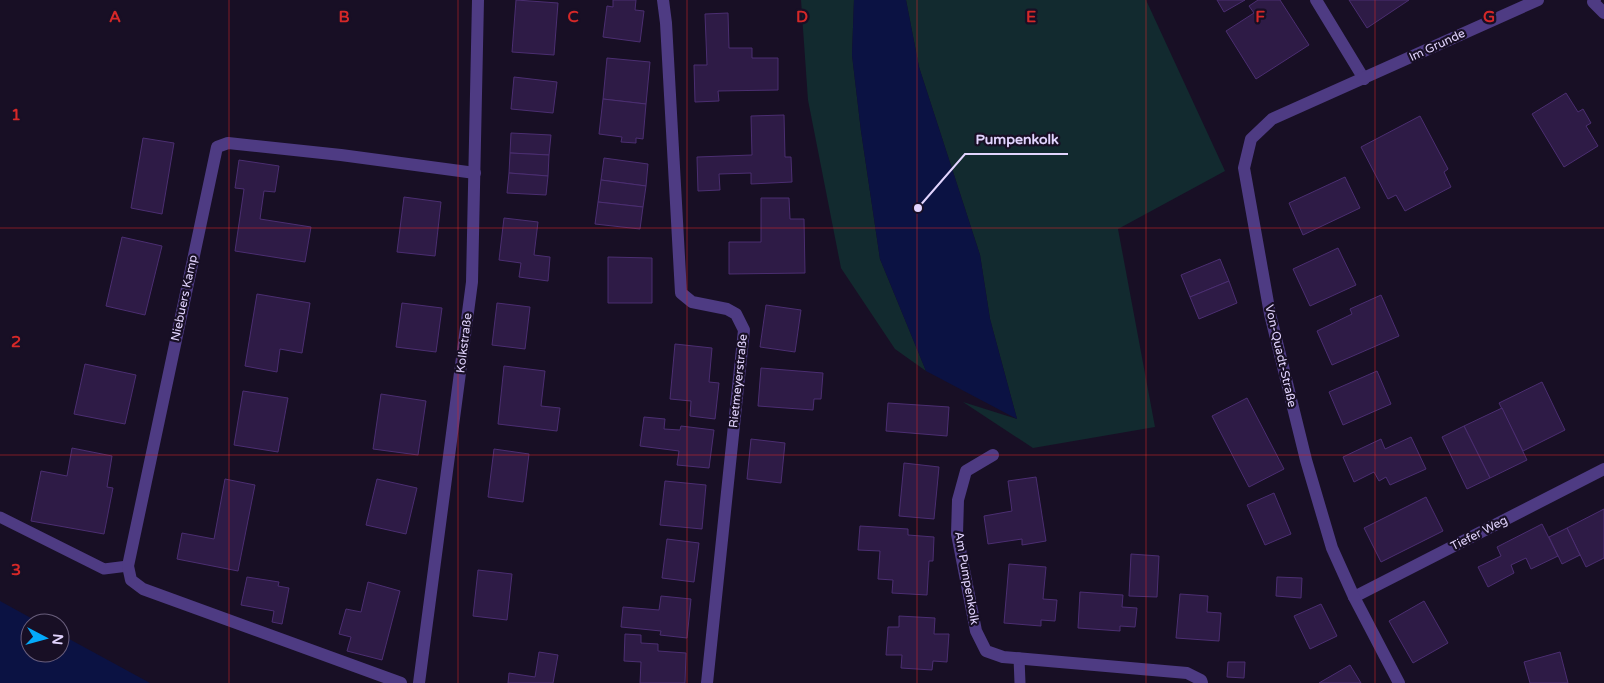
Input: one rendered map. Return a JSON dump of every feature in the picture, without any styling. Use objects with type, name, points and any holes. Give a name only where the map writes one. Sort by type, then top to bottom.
[{"type":"street","name":"Kolkstraße","points":[[419,683],[472,282],[478,0]]},
{"type":"street","name":"Rietmeyerstraße","points":[[663,0],[666,24],[681,294],[692,302],[726,309],[736,314],[744,330],[706,683]]},
{"type":"street","points":[[1316,0],[1364,79]]},
{"type":"street","name":"Im Grunde","points":[[1364,79],[1497,16],[1538,0]]},
{"type":"street","points":[[1593,1],[1604,14]]},
{"type":"street","name":"Von-Quadt-Straße","points":[[1364,79],[1272,120],[1251,139],[1244,168],[1270,314],[1306,460],[1332,548],[1354,598],[1399,683]]},
{"type":"street","name":"Niebuers Kamp","points":[[128,566],[217,147],[228,143],[475,173]]},
{"type":"street","name":"Am Pumpenkolk","points":[[993,455],[966,471],[958,500],[957,534],[976,631],[986,651],[1003,657],[1187,673],[1201,680],[1202,683]]},
{"type":"street","name":"Tiefer Weg","points":[[1354,598],[1604,469]]},
{"type":"street","points":[[128,566],[131,580],[143,589],[401,683]]},
{"type":"lane","points":[[0,517],[104,569],[128,566]]},
{"type":"lane","points":[[1019,658],[1020,683]]},
{"type":"green space","points":[[801,0],[854,0],[852,55],[880,259],[926,371],[895,349],[841,268],[808,100]]},
{"type":"green space","points":[[906,0],[1146,0],[1225,171],[1118,229],[1155,427],[1033,448],[963,402],[1017,419],[990,319],[980,255],[919,67]]},
{"type":"shaded area","points":[[854,0],[906,0],[919,67],[980,255],[990,319],[1017,419],[926,371],[880,259],[852,55]]},
{"type":"shaded area","points":[[0,601],[22,613],[20,613],[20,663],[70,663],[70,639],[150,683],[0,683]]},
{"type":"building","points":[[516,0],[558,3],[554,55],[512,52]]},
{"type":"building","points":[[613,0],[636,0],[635,10],[644,11],[640,42],[603,37],[607,6],[613,7]]},
{"type":"building","points":[[1217,0],[1245,0],[1224,12]]},
{"type":"building","points":[[1258,0],[1280,0],[1309,45],[1256,79],[1226,31],[1254,13],[1249,6]]},
{"type":"building","points":[[1349,0],[1409,0],[1367,28]]},
{"type":"building","points":[[728,13],[729,48],[752,48],[752,58],[778,58],[778,90],[718,91],[719,101],[695,102],[694,65],[707,65],[705,14]]},
{"type":"building","points":[[607,58],[650,62],[646,104],[603,99]]},
{"type":"building","points":[[514,77],[557,82],[553,113],[511,109]]},
{"type":"building","points":[[1566,93],[1578,112],[1583,109],[1591,123],[1586,126],[1598,146],[1564,167],[1532,114]]},
{"type":"building","points":[[603,99],[646,104],[643,139],[636,138],[636,143],[621,142],[622,137],[599,134]]},
{"type":"building","points":[[784,115],[785,157],[791,157],[792,182],[751,184],[751,173],[719,174],[720,190],[698,191],[697,157],[752,155],[751,116]]},
{"type":"building","points":[[1420,116],[1448,169],[1444,172],[1451,187],[1405,211],[1396,195],[1388,199],[1361,147]]},
{"type":"building","points":[[511,133],[551,135],[549,155],[510,153]]},
{"type":"building","points":[[143,138],[174,143],[162,214],[131,208]]},
{"type":"building","points":[[510,153],[549,155],[548,176],[509,173]]},
{"type":"building","points":[[604,158],[648,164],[646,186],[601,180]]},
{"type":"building","points":[[239,160],[279,166],[275,192],[264,191],[260,219],[311,227],[305,262],[235,251],[244,189],[235,188]]},
{"type":"building","points":[[509,173],[548,176],[546,195],[507,193]]},
{"type":"building","points":[[1345,177],[1360,208],[1303,235],[1289,203]]},
{"type":"building","points":[[601,180],[646,186],[643,207],[598,202]]},
{"type":"building","points":[[404,197],[441,202],[435,256],[397,252]]},
{"type":"building","points":[[761,198],[789,198],[790,219],[804,219],[805,273],[729,274],[729,242],[761,242]]},
{"type":"building","points":[[598,202],[643,207],[640,229],[595,224]]},
{"type":"building","points":[[504,218],[538,222],[534,255],[550,257],[548,281],[519,277],[521,263],[499,260]]},
{"type":"building","points":[[122,237],[162,246],[145,315],[106,306]]},
{"type":"building","points":[[1338,248],[1356,285],[1310,306],[1293,269]]},
{"type":"building","points":[[608,257],[652,258],[652,303],[608,303]]},
{"type":"building","points":[[1220,259],[1229,281],[1190,297],[1181,275]]},
{"type":"building","points":[[1229,281],[1237,303],[1199,319],[1190,297]]},
{"type":"building","points":[[257,294],[310,303],[302,353],[280,349],[277,372],[245,366]]},
{"type":"building","points":[[1381,295],[1399,336],[1332,365],[1317,331],[1352,314],[1350,309]]},
{"type":"building","points":[[402,303],[442,308],[436,352],[396,347]]},
{"type":"building","points":[[497,303],[530,307],[525,349],[492,345]]},
{"type":"building","points":[[766,305],[801,310],[795,352],[760,347]]},
{"type":"building","points":[[675,344],[712,348],[709,382],[719,383],[715,419],[690,416],[691,401],[670,399]]},
{"type":"building","points":[[85,364],[136,375],[125,424],[74,414]]},
{"type":"building","points":[[504,366],[545,371],[541,406],[560,408],[557,431],[498,424]]},
{"type":"building","points":[[761,368],[823,373],[821,399],[814,399],[813,410],[758,406]]},
{"type":"building","points":[[1377,371],[1391,404],[1343,425],[1329,392]]},
{"type":"building","points":[[1542,382],[1565,430],[1523,451],[1499,403]]},
{"type":"building","points":[[243,391],[288,398],[278,452],[234,445]]},
{"type":"building","points":[[381,394],[426,401],[418,455],[373,449]]},
{"type":"building","points":[[1247,398],[1284,469],[1249,487],[1212,416]]},
{"type":"building","points":[[888,403],[949,407],[947,436],[886,431]]},
{"type":"building","points":[[1502,408],[1527,460],[1490,478],[1464,426]]},
{"type":"building","points":[[644,417],[665,419],[664,429],[680,430],[681,426],[714,430],[709,468],[677,465],[679,451],[640,446]]},
{"type":"building","points":[[1464,426],[1490,478],[1467,489],[1442,437]]},
{"type":"building","points":[[1411,437],[1426,469],[1390,485],[1386,477],[1379,481],[1374,472],[1354,482],[1343,457],[1381,439],[1385,449]]},
{"type":"building","points":[[751,439],[785,443],[781,483],[747,479]]},
{"type":"building","points":[[72,448],[112,456],[107,487],[113,488],[104,534],[31,521],[41,471],[67,476]]},
{"type":"building","points":[[494,449],[529,454],[523,502],[488,497]]},
{"type":"building","points":[[904,463],[939,467],[934,519],[899,516]]},
{"type":"building","points":[[1036,477],[1046,541],[1022,545],[1022,539],[988,544],[984,516],[1012,511],[1008,481]]},
{"type":"building","points":[[225,479],[255,485],[238,571],[177,559],[182,533],[214,539]]},
{"type":"building","points":[[377,479],[417,488],[406,534],[366,525]]},
{"type":"building","points":[[665,481],[706,485],[702,529],[660,525]]},
{"type":"building","points":[[1274,493],[1291,534],[1265,545],[1247,505]]},
{"type":"building","points":[[1426,497],[1443,531],[1381,562],[1364,528]]},
{"type":"building","points":[[1604,509],[1604,558],[1586,567],[1567,528]]},
{"type":"building","points":[[1542,524],[1558,556],[1531,569],[1526,558],[1511,565],[1514,573],[1488,587],[1478,567],[1501,556],[1497,547]]},
{"type":"building","points":[[860,526],[908,529],[908,535],[934,537],[933,561],[929,561],[927,595],[892,593],[893,580],[878,579],[880,551],[858,550]]},
{"type":"building","points":[[1567,528],[1580,555],[1562,564],[1549,537]]},
{"type":"building","points":[[667,539],[699,543],[694,582],[662,578]]},
{"type":"building","points":[[1131,554],[1159,556],[1157,597],[1129,596]]},
{"type":"building","points":[[1009,564],[1046,567],[1043,599],[1057,600],[1055,621],[1041,620],[1041,626],[1004,623]]},
{"type":"building","points":[[478,570],[512,574],[507,620],[473,616]]},
{"type":"building","points":[[247,577],[279,582],[278,586],[289,588],[282,624],[272,622],[274,611],[241,605]]},
{"type":"building","points":[[1277,577],[1302,578],[1301,598],[1276,596]]},
{"type":"building","points":[[368,582],[400,591],[382,660],[347,651],[351,637],[339,634],[346,609],[361,612]]},
{"type":"building","points":[[1080,592],[1123,595],[1122,607],[1137,608],[1135,627],[1120,626],[1120,631],[1078,628]]},
{"type":"building","points":[[1180,594],[1208,596],[1207,612],[1221,613],[1219,641],[1176,638]]},
{"type":"building","points":[[661,596],[691,599],[687,638],[660,635],[661,631],[621,627],[623,607],[659,610]]},
{"type":"building","points":[[1424,601],[1448,643],[1413,663],[1389,621]]},
{"type":"building","points":[[1321,604],[1337,636],[1310,649],[1294,616]]},
{"type":"building","points":[[899,616],[935,618],[934,634],[949,634],[947,662],[933,661],[932,670],[901,668],[902,655],[886,655],[888,627],[899,627]]},
{"type":"building","points":[[625,634],[641,635],[641,643],[658,644],[658,651],[686,653],[685,683],[640,683],[641,662],[624,661]]},
{"type":"building","points":[[539,652],[558,655],[553,683],[508,683],[509,673],[535,677]]},
{"type":"building","points":[[1560,652],[1568,683],[1530,683],[1524,662]]},
{"type":"building","points":[[1228,662],[1245,662],[1244,678],[1227,677]]},
{"type":"building","points":[[1350,665],[1361,683],[1319,683]]},
{"type":"place","name":"Pumpenkolk","points":[[918,208]]}]
